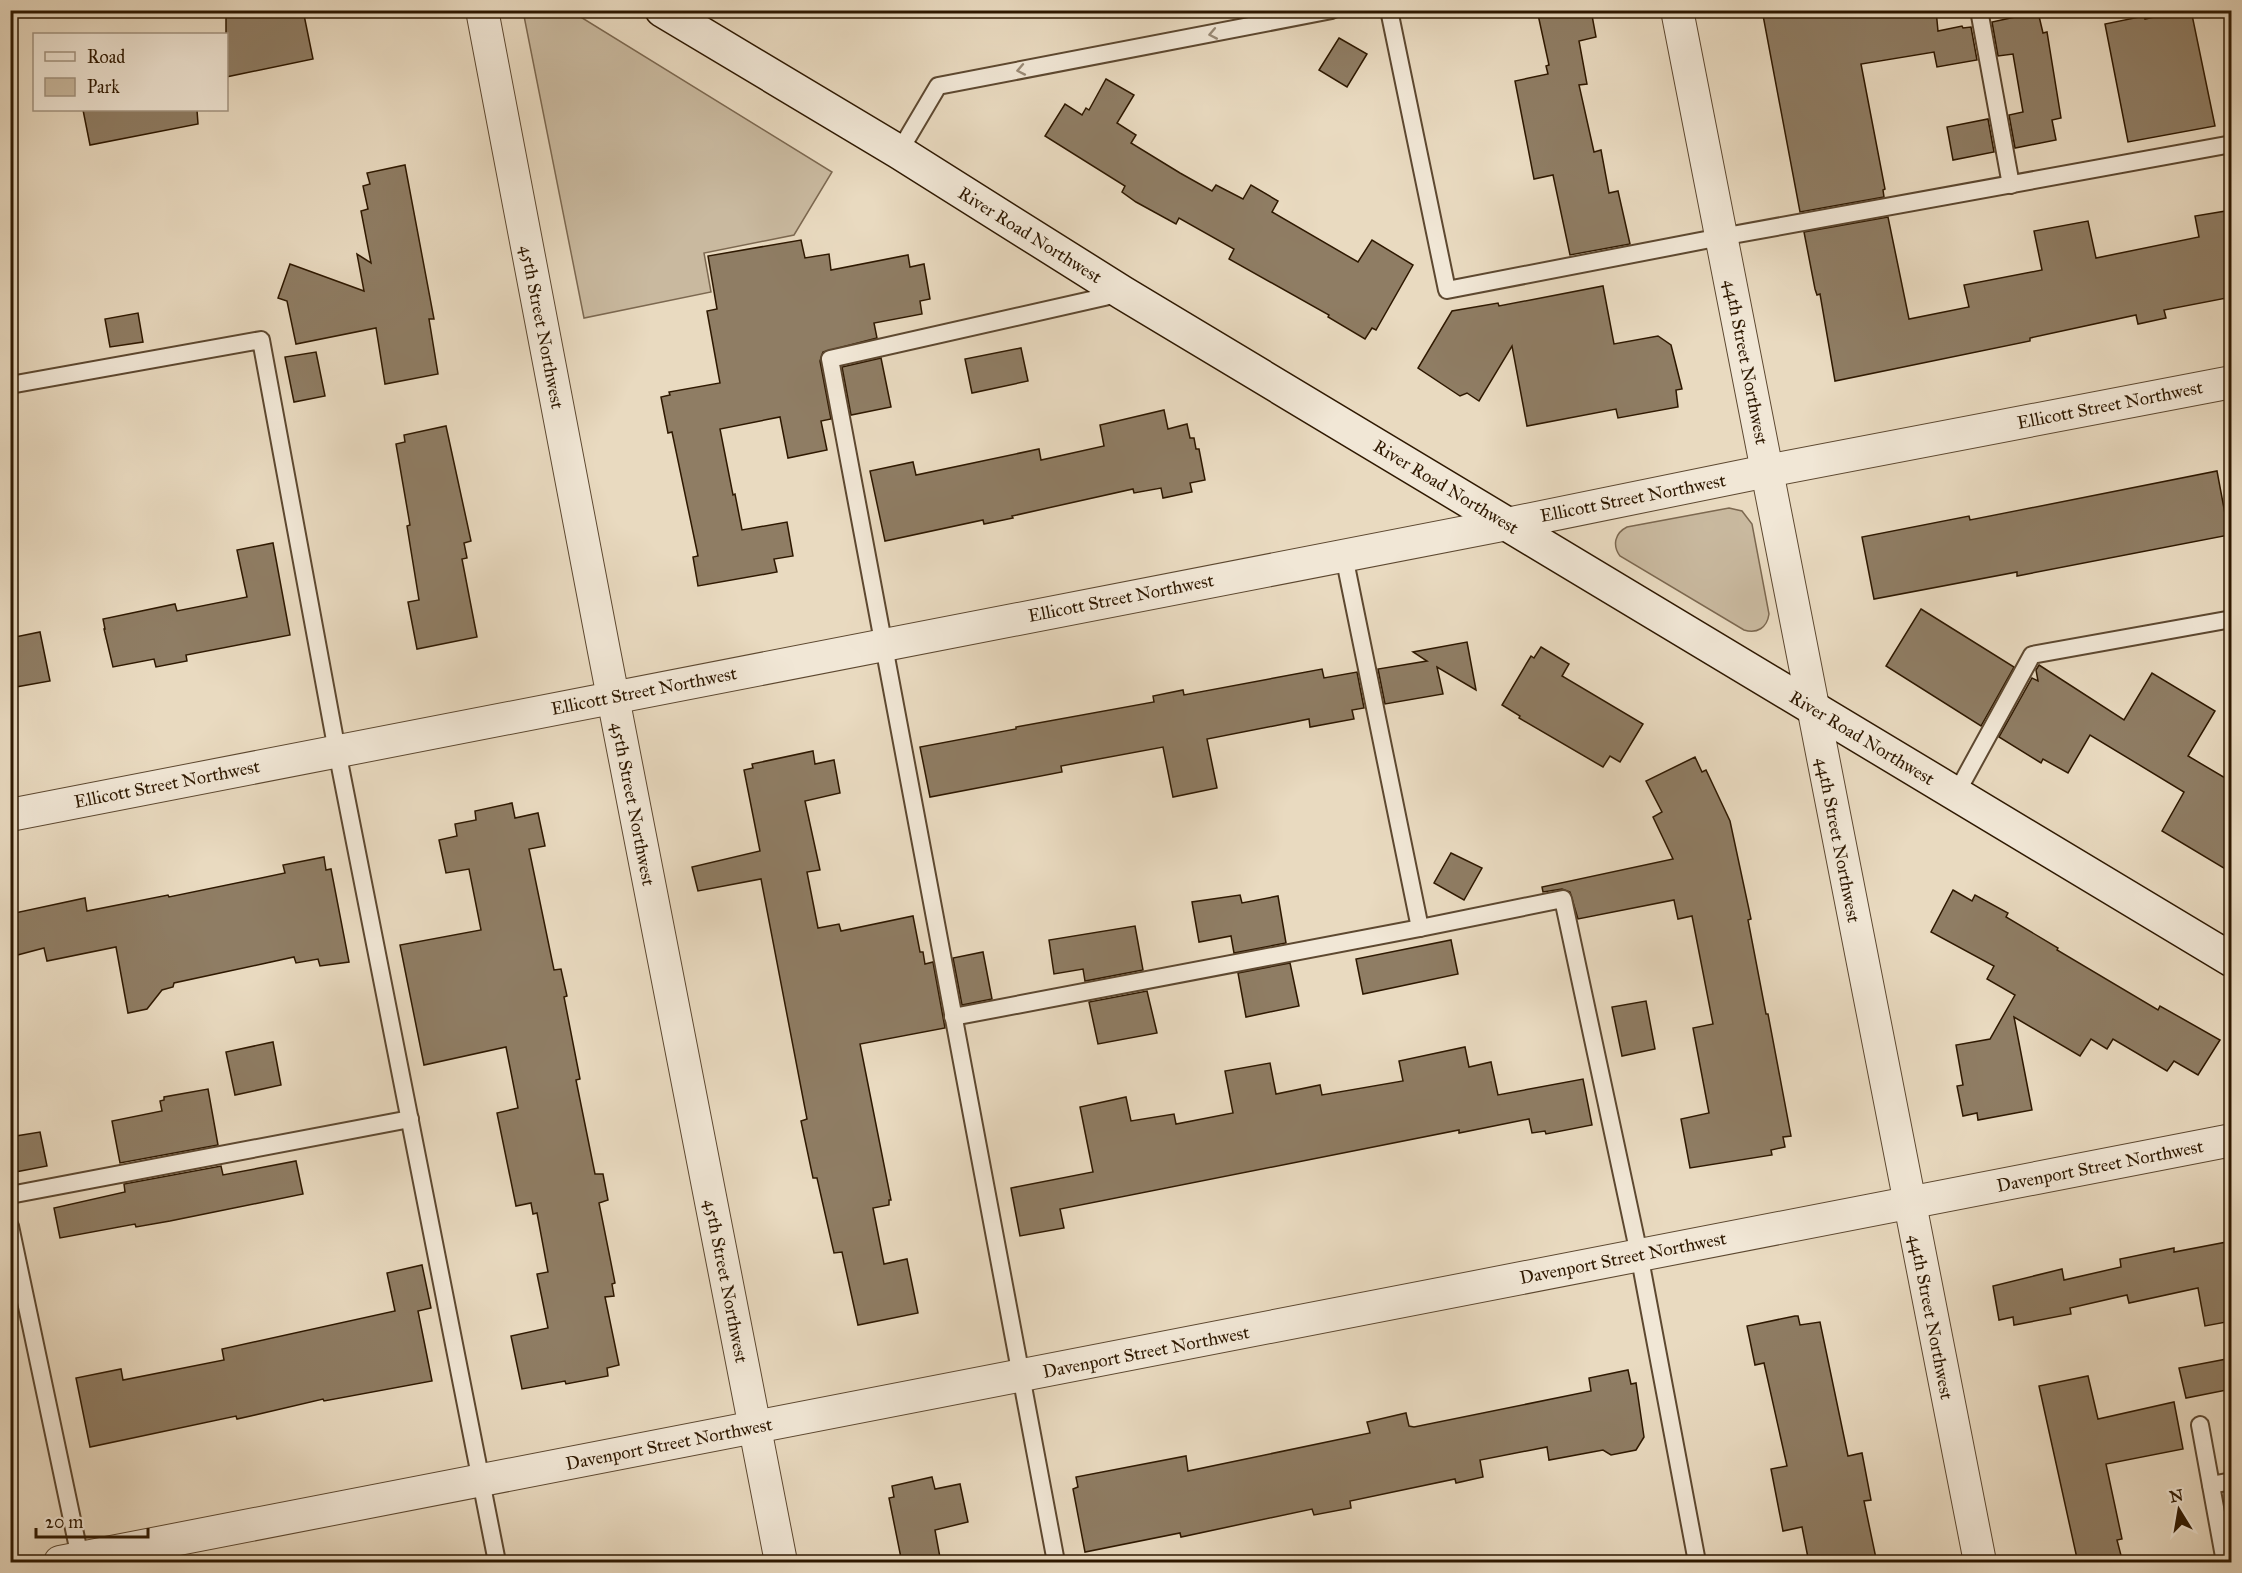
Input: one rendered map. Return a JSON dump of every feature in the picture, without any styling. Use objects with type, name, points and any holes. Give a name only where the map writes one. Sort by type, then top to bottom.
[{"type":"main road","name":"River Road Northwest","points":[[662,10],[898,152],[1123,293],[2232,960]]},
{"type":"street","name":"45th Street Northwest","points":[[482,10],[781,1563]]},
{"type":"street","name":"44th Street Northwest","points":[[1677,10],[1980,1563]]},
{"type":"street","name":"Ellicott Street Northwest","points":[[10,815],[2232,382]]},
{"type":"street","name":"Davenport Street Northwest","points":[[74,1561],[2232,1140]]},
{"type":"lane","points":[[898,152],[938,87],[1332,10]]},
{"type":"lane","points":[[1389,10],[1447,290],[1721,237],[2232,144]]},
{"type":"lane","points":[[1979,10],[2011,185]]},
{"type":"lane","points":[[1056,1563],[830,359],[1123,293]]},
{"type":"lane","points":[[10,385],[261,340],[337,751],[497,1563]]},
{"type":"lane","points":[[1344,556],[1420,928]]},
{"type":"lane","points":[[1956,795],[2032,655],[2232,619]]},
{"type":"lane","points":[[953,1017],[1563,899],[1639,1254],[1697,1563]]},
{"type":"lane","points":[[10,1195],[410,1119]]},
{"type":"lane","points":[[10,1226],[74,1561]]},
{"type":"lane","points":[[2200,1425],[2225,1563]]},
{"type":"lane","points":[[2211,1485],[2232,1481]]},
{"type":"green space","points":[[523,11],[571,11],[832,172],[794,235],[704,253],[711,292],[584,318]]},
{"type":"green space","points":[[1729,508],[1742,511],[1752,524],[1769,614],[1764,626],[1753,631],[1744,630],[1620,556],[1616,548],[1617,536],[1627,527]]},
{"type":"building","points":[[259,10],[303,10],[313,59],[228,77],[226,17]]},
{"type":"building","points":[[1537,10],[1591,10],[1596,37],[1579,41],[1587,84],[1579,85],[1594,152],[1601,150],[1609,193],[1618,191],[1630,244],[1570,255],[1553,175],[1534,179],[1515,81],[1548,74],[1546,66],[1549,65]]},
{"type":"building","points":[[1762,10],[1936,10],[1938,31],[1962,26],[1963,28],[1971,27],[1977,60],[1937,67],[1934,52],[1861,64],[1885,189],[1883,190],[1884,197],[1800,212]]},
{"type":"building","points":[[2191,10],[2215,126],[2128,142],[2105,24],[2144,16],[2145,19]]},
{"type":"building","points":[[2038,12],[2043,33],[2047,32],[2061,118],[2052,120],[2056,140],[2015,148],[2009,115],[2023,112],[2013,54],[1998,56],[1992,22]]},
{"type":"building","points":[[1339,38],[1367,54],[1347,87],[1319,70]]},
{"type":"building","points":[[1106,79],[1134,95],[1117,123],[1136,135],[1131,143],[1180,173],[1212,191],[1216,185],[1243,199],[1251,185],[1278,201],[1272,212],[1358,262],[1372,240],[1413,265],[1376,330],[1372,328],[1365,339],[1328,317],[1329,315],[1229,259],[1234,249],[1179,218],[1176,224],[1136,202],[1122,192],[1125,186],[1045,136],[1065,104],[1082,115],[1086,108],[1089,110]]},
{"type":"building","points":[[83,111],[197,111],[198,124],[90,145]]},
{"type":"building","points":[[1988,119],[1994,152],[1953,160],[1947,127]]},
{"type":"building","points":[[405,165],[434,319],[429,319],[438,374],[385,384],[376,328],[296,344],[287,301],[278,298],[290,264],[364,291],[357,254],[371,263],[361,211],[368,209],[363,186],[370,184],[367,173]]},
{"type":"building","points":[[2232,210],[2232,297],[2164,310],[2166,318],[2138,324],[2136,315],[2030,338],[2030,341],[1835,381],[1820,294],[1817,295],[1815,289],[1804,232],[1888,217],[1909,319],[1969,307],[1964,285],[2042,270],[2034,231],[2088,221],[2096,258],[2199,237],[2195,216]]},
{"type":"building","points":[[801,240],[805,258],[829,254],[831,270],[908,255],[910,267],[924,264],[930,299],[920,301],[922,314],[874,323],[877,338],[823,352],[820,361],[831,419],[821,421],[827,450],[788,458],[780,417],[720,429],[742,530],[787,522],[793,556],[774,559],[777,572],[698,586],[693,557],[698,556],[672,432],[668,433],[661,397],[670,395],[669,392],[720,383],[707,311],[717,309],[708,256]]},
{"type":"building","points":[[1603,286],[1614,344],[1658,336],[1671,345],[1682,389],[1676,390],[1678,407],[1618,418],[1616,409],[1527,426],[1512,346],[1479,401],[1467,393],[1460,396],[1418,368],[1452,311],[1498,303],[1499,306]]},
{"type":"building","points":[[138,313],[143,342],[110,347],[105,319]]},
{"type":"building","points":[[1021,348],[1028,381],[972,393],[965,359]]},
{"type":"building","points":[[316,352],[325,396],[294,402],[285,357]]},
{"type":"building","points":[[881,358],[891,407],[851,415],[842,367]]},
{"type":"building","points":[[1164,410],[1168,429],[1187,424],[1190,438],[1194,438],[1196,449],[1199,449],[1205,480],[1190,483],[1192,492],[1163,498],[1161,488],[1134,493],[1133,489],[1012,516],[1013,518],[984,524],[983,520],[885,541],[870,471],[913,462],[916,475],[1039,449],[1041,460],[1104,446],[1100,425]]},
{"type":"building","points":[[446,426],[471,541],[464,543],[467,558],[462,559],[477,637],[417,649],[408,602],[419,600],[407,526],[410,525],[396,444],[405,442],[404,435]]},
{"type":"building","points":[[2217,471],[2229,535],[2017,576],[2017,572],[1874,599],[1862,537],[1969,516],[1970,520]]},
{"type":"building","points":[[273,543],[290,635],[186,655],[187,661],[156,667],[154,659],[113,667],[103,619],[175,604],[177,611],[247,597],[237,550]]},
{"type":"building","points":[[1921,609],[2014,667],[1981,726],[1886,666]]},
{"type":"building","points":[[40,632],[50,681],[10,688],[10,638]]},
{"type":"building","points":[[1467,642],[1476,690],[1437,667],[1443,694],[1385,704],[1378,669],[1427,661],[1413,652]]},
{"type":"building","points":[[1541,647],[1569,664],[1562,676],[1643,724],[1620,762],[1610,756],[1603,767],[1519,718],[1520,716],[1502,705],[1531,656],[1534,658]]},
{"type":"building","points":[[2039,665],[2124,720],[2152,673],[2215,711],[2188,756],[2232,782],[2232,873],[2162,831],[2184,792],[2090,735],[2068,773],[2043,759],[2041,763],[1999,737],[2032,678],[2038,681],[2036,670]]},
{"type":"building","points":[[1322,669],[1324,678],[1357,672],[1364,708],[1352,710],[1354,719],[1310,727],[1309,719],[1207,739],[1217,788],[1173,797],[1163,747],[1061,766],[1062,772],[930,797],[920,747],[1154,702],[1153,696],[1183,690],[1184,695]]},
{"type":"building","points":[[813,751],[815,764],[834,760],[840,793],[805,801],[820,870],[807,872],[818,928],[839,924],[841,931],[913,916],[920,952],[923,952],[925,964],[933,962],[945,1028],[860,1044],[891,1200],[889,1200],[889,1205],[873,1208],[884,1264],[907,1259],[918,1313],[858,1325],[842,1252],[834,1253],[817,1178],[813,1178],[801,1121],[807,1119],[761,879],[698,891],[692,867],[760,851],[744,770],[753,768],[752,764]]},
{"type":"building","points":[[1695,757],[1702,772],[1706,770],[1730,821],[1751,919],[1748,920],[1791,1136],[1783,1137],[1785,1147],[1771,1150],[1772,1155],[1690,1168],[1681,1119],[1709,1113],[1693,1028],[1713,1024],[1692,916],[1678,919],[1674,900],[1578,919],[1570,892],[1562,889],[1543,892],[1542,887],[1673,859],[1653,817],[1662,812],[1646,781]]},
{"type":"building","points":[[512,803],[515,818],[538,813],[545,846],[529,849],[554,970],[561,969],[567,996],[564,997],[580,1079],[576,1080],[595,1174],[603,1174],[608,1200],[599,1203],[615,1283],[612,1284],[614,1296],[605,1297],[619,1365],[607,1368],[608,1376],[522,1389],[511,1336],[548,1328],[537,1274],[548,1272],[537,1213],[533,1214],[531,1203],[516,1206],[497,1113],[518,1108],[506,1047],[424,1065],[400,945],[481,930],[469,869],[446,873],[439,840],[457,836],[455,824],[476,820],[475,811]]},
{"type":"building","points":[[1451,853],[1482,868],[1464,900],[1434,883]]},
{"type":"building","points":[[324,857],[326,870],[331,869],[349,962],[320,966],[318,959],[296,963],[294,957],[174,983],[173,987],[162,990],[147,1009],[128,1013],[116,947],[47,961],[44,948],[10,957],[10,914],[85,898],[87,911],[168,895],[169,897],[285,873],[283,865]]},
{"type":"building","points":[[1953,890],[1972,901],[1975,895],[2008,913],[2006,917],[2058,948],[2057,950],[2158,1010],[2160,1006],[2220,1040],[2198,1075],[2174,1061],[2167,1071],[2113,1039],[2107,1049],[2091,1039],[2080,1056],[2014,1017],[2032,1110],[1978,1120],[1977,1113],[1963,1116],[1957,1086],[1963,1085],[1956,1045],[1990,1039],[2015,995],[1987,979],[1994,966],[1931,932]]},
{"type":"building","points":[[1240,895],[1242,903],[1278,896],[1286,943],[1234,953],[1231,936],[1199,942],[1192,902]]},
{"type":"building","points":[[1135,926],[1143,970],[1085,981],[1083,969],[1054,974],[1049,940]]},
{"type":"building","points":[[1451,940],[1458,974],[1363,994],[1356,959]]},
{"type":"building","points":[[983,952],[992,999],[962,1005],[953,958]]},
{"type":"building","points":[[1290,963],[1299,1006],[1246,1017],[1238,973]]},
{"type":"building","points":[[1147,991],[1157,1033],[1098,1044],[1089,1002]]},
{"type":"building","points":[[1646,1001],[1655,1049],[1622,1056],[1612,1007]]},
{"type":"building","points":[[273,1042],[281,1085],[235,1095],[226,1052]]},
{"type":"building","points":[[1465,1047],[1469,1067],[1491,1062],[1498,1095],[1583,1079],[1592,1125],[1546,1134],[1545,1131],[1532,1133],[1529,1119],[1459,1133],[1459,1130],[1060,1209],[1064,1228],[1020,1236],[1011,1188],[1093,1172],[1080,1107],[1126,1097],[1131,1121],[1174,1114],[1176,1124],[1233,1113],[1225,1071],[1270,1063],[1276,1094],[1320,1085],[1322,1095],[1403,1081],[1399,1061]]},
{"type":"building","points":[[208,1089],[218,1145],[120,1163],[112,1121],[162,1111],[160,1101],[164,1100],[164,1097]]},
{"type":"building","points":[[40,1132],[47,1166],[10,1173],[10,1137]]},
{"type":"building","points":[[296,1161],[303,1194],[170,1221],[136,1227],[135,1224],[60,1238],[54,1208],[125,1192],[124,1184],[221,1166],[223,1175]]},
{"type":"building","points":[[2232,1241],[2232,1321],[2205,1326],[2198,1288],[2129,1303],[2127,1295],[2070,1308],[2071,1314],[2014,1325],[2013,1317],[1999,1320],[1993,1286],[2062,1269],[2064,1280],[2121,1267],[2120,1259],[2174,1248],[2174,1252]]},
{"type":"building","points":[[422,1265],[431,1308],[418,1311],[432,1381],[324,1401],[323,1399],[237,1419],[236,1416],[90,1447],[76,1378],[121,1369],[123,1380],[224,1360],[222,1349],[395,1311],[387,1273]]},
{"type":"building","points":[[1798,1316],[1800,1325],[1820,1322],[1848,1456],[1862,1453],[1871,1500],[1864,1501],[1877,1563],[1809,1563],[1802,1527],[1783,1531],[1771,1469],[1787,1466],[1764,1363],[1755,1365],[1747,1326]]},
{"type":"building","points":[[2232,1358],[2232,1389],[2186,1398],[2179,1368]]},
{"type":"building","points":[[1628,1370],[1631,1384],[1636,1383],[1644,1437],[1636,1450],[1611,1455],[1603,1450],[1549,1460],[1547,1447],[1480,1460],[1483,1477],[1456,1483],[1455,1479],[1350,1501],[1351,1508],[1314,1515],[1312,1509],[1181,1537],[1180,1533],[1085,1552],[1073,1489],[1078,1487],[1076,1477],[1186,1456],[1188,1471],[1370,1433],[1367,1422],[1406,1413],[1409,1426],[1414,1427],[1591,1391],[1589,1378]]},
{"type":"building","points":[[2088,1376],[2098,1419],[2174,1402],[2183,1449],[2106,1464],[2122,1539],[2117,1540],[2123,1563],[2078,1563],[2039,1386]]},
{"type":"building","points":[[932,1477],[935,1489],[960,1484],[968,1522],[935,1530],[941,1563],[902,1563],[889,1498],[894,1497],[892,1486]]}]
